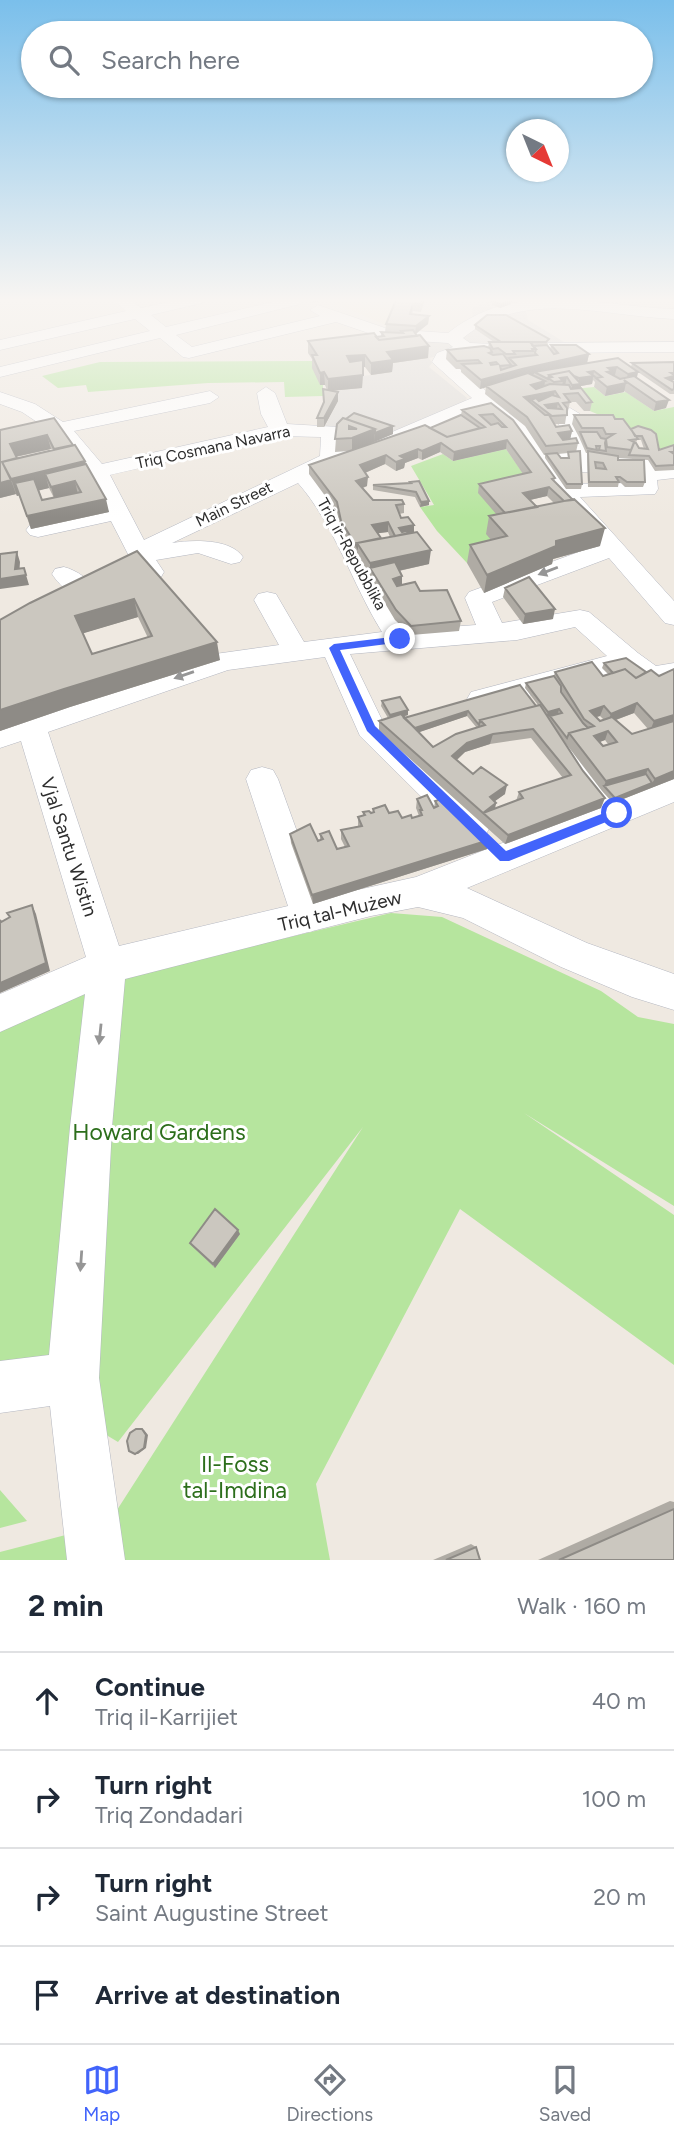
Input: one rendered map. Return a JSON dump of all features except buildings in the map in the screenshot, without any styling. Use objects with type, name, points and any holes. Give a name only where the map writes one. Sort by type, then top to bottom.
[{"type":"street","points":[[458,373],[486,393],[514,424],[536,457],[574,491],[612,548],[662,587],[674,617]]},
{"type":"street","points":[[266,393],[271,414],[280,430]]},
{"type":"street","name":"Main Street","points":[[61,604],[134,568],[141,555],[156,541],[300,472],[330,459],[378,445],[486,393]]},
{"type":"street","points":[[0,397],[20,401],[60,430],[96,472],[141,555],[171,595]]},
{"type":"street","points":[[0,441],[60,430],[103,417],[210,397]]},
{"type":"street","points":[[570,414],[568,422],[582,454],[574,491]]},
{"type":"street","name":"Triq Cosmana Navarra","points":[[96,472],[280,430],[331,431],[330,459]]},
{"type":"street","points":[[536,457],[582,454],[647,464],[647,489],[574,491]]},
{"type":"street","name":"Triq ir-Repubblika","points":[[300,472],[325,500],[377,603],[400,639]]},
{"type":"street","points":[[646,474],[674,472]]},
{"type":"street","points":[[38,530],[116,513]]},
{"type":"street","points":[[141,555],[200,546],[231,557]]},
{"type":"street","points":[[493,633],[478,598],[612,548]]},
{"type":"street","points":[[64,574],[86,592]]},
{"type":"street","points":[[267,600],[297,654]]},
{"type":"street","points":[[0,737],[77,712],[217,651],[297,654],[400,639],[517,631],[580,618],[651,669]]},
{"type":"street","points":[[334,648],[383,725],[504,857]]},
{"type":"street","points":[[458,705],[521,688],[651,669]]},
{"type":"street","points":[[521,688],[553,734],[617,813]]},
{"type":"street","name":"Vjal Santu Wistin","points":[[32,727],[107,966]]},
{"type":"street","points":[[262,779],[310,918]]},
{"type":"street","points":[[418,892],[674,789]]},
{"type":"street","name":"Triq tal-Mużew","points":[[0,1013],[107,966],[371,901],[418,892],[470,904],[574,955],[632,979],[674,992]]},
{"type":"street","points":[[94,1544],[73,1378],[91,1127],[107,966]]},
{"type":"street","points":[[0,1387],[73,1378]]},
{"type":"green space","points":[[55,373],[318,373],[323,385],[323,396],[285,397],[284,382],[208,383],[88,392],[86,385],[58,388],[42,376]]},
{"type":"green space","points":[[594,387],[605,396],[626,392],[654,411],[674,407],[674,446],[657,453],[637,431],[590,411],[573,389]]},
{"type":"green space","points":[[506,449],[529,482],[509,529],[504,553],[467,563],[437,531],[420,507],[434,505],[411,466],[443,454],[453,461]]},
{"type":"green space","name":"Howard Gardens","points":[[391,913],[442,917],[601,991],[638,1017],[674,1024],[674,1206],[524,1113],[674,1215],[674,1365],[460,1209],[316,1484],[330,1560],[0,1560],[0,1552],[108,1524],[363,1127],[118,1442],[0,1371],[0,1027],[122,977]]},
{"type":"green space","points":[[0,1490],[27,1521],[0,1528]]},
{"type":"shaded area","points":[[386,373],[436,373],[467,398],[462,405],[393,434],[324,428],[338,401],[323,392],[362,388],[363,376]]},
{"type":"route","points":[[400,639],[334,648],[371,728],[504,857],[617,813]]},
{"type":"park label","name":"Il-Foss tal-Imdina","points":[[235,1477]]}]
